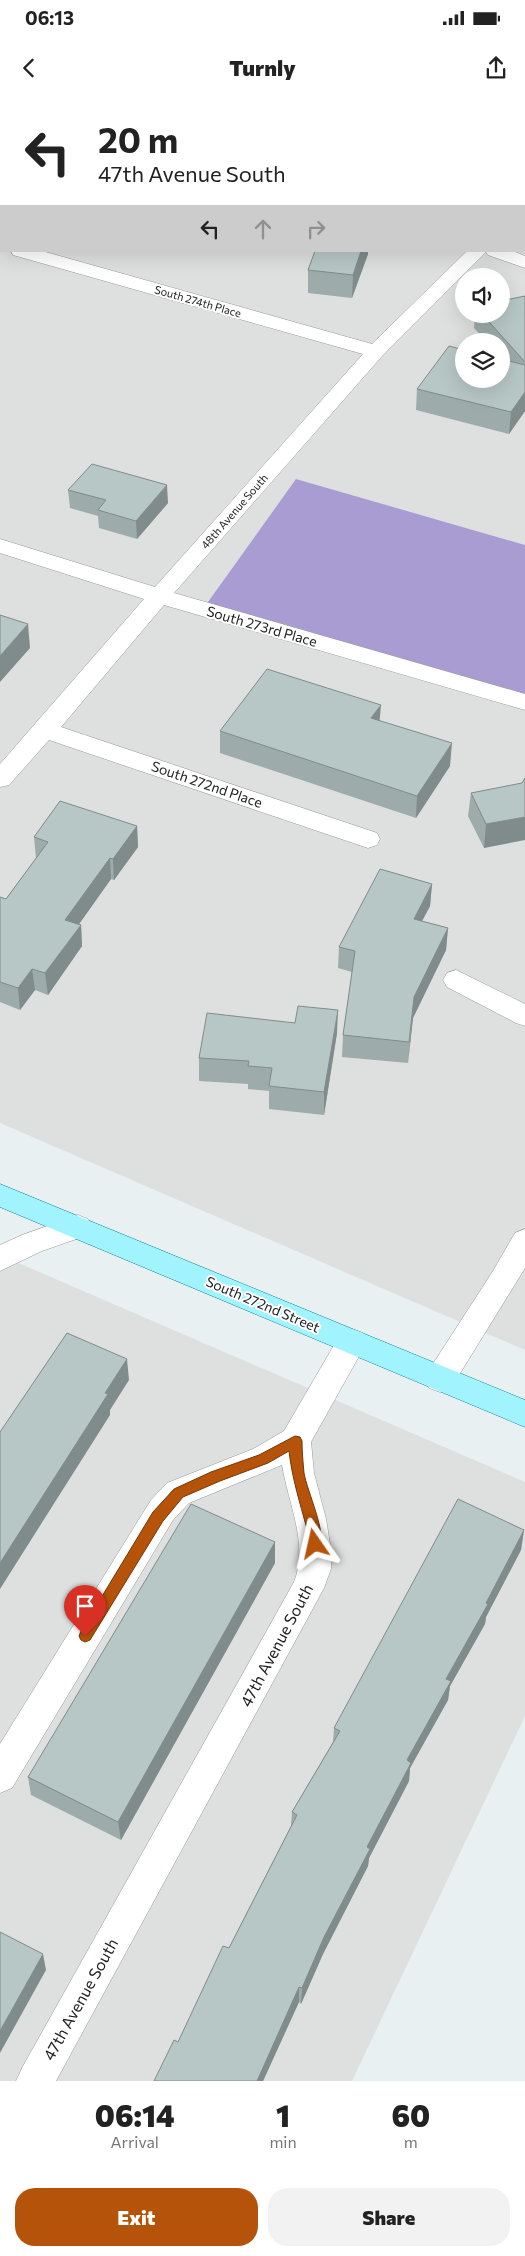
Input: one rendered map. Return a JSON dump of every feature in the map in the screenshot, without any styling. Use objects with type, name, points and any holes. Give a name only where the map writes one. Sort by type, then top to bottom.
[{"type":"main road","name":"South 272nd Street","points":[[0,1195],[525,1414]]},
{"type":"street","name":"South 274th Place","points":[[24,252],[376,351]]},
{"type":"street","name":"48th Avenue South","points":[[3,772],[45,730],[159,596],[376,351],[477,252]]},
{"type":"street","points":[[500,252],[525,262]]},
{"type":"street","name":"South 273rd Place","points":[[0,546],[159,596],[525,702]]},
{"type":"street","name":"South 272nd Place","points":[[45,730],[368,839]]},
{"type":"street","points":[[456,980],[525,1016]]},
{"type":"street","points":[[0,1259],[32,1244],[78,1227]]},
{"type":"street","points":[[440,1379],[503,1280],[525,1241]]},
{"type":"street","points":[[0,1776],[162,1510],[178,1493],[215,1476],[264,1459],[295,1441],[352,1342]]},
{"type":"street","name":"47th Avenue South","points":[[35,2081],[308,1588],[316,1568],[314,1532],[298,1474],[295,1441]]},
{"type":"shaded area","points":[[0,252],[525,252],[525,545],[296,479],[525,702],[525,1350],[0,1123]]},
{"type":"shaded area","points":[[296,479],[525,545],[525,702],[203,609]]},
{"type":"shaded area","points":[[0,1255],[525,1482],[525,1716],[352,2081],[0,2081]]},
{"type":"building","points":[[315,252],[361,252],[353,275],[308,270]]},
{"type":"building","points":[[525,296],[525,362],[510,345],[510,333],[499,333],[490,323],[510,323],[510,299]]},
{"type":"building","points":[[449,346],[455,348],[455,388],[510,388],[510,361],[525,365],[525,392],[511,412],[417,389]]},
{"type":"building","points":[[92,464],[167,485],[136,521],[98,510],[106,500],[68,490]]},
{"type":"building","points":[[0,615],[28,624],[0,656]]},
{"type":"building","points":[[267,669],[381,705],[371,718],[452,743],[417,796],[220,731]]},
{"type":"building","points":[[525,778],[525,817],[486,824],[471,793],[522,783]]},
{"type":"building","points":[[60,801],[137,826],[113,859],[110,858],[65,920],[81,925],[45,973],[32,969],[18,988],[0,982],[0,897],[6,899],[48,842],[34,837]]},
{"type":"building","points":[[380,869],[432,884],[414,919],[448,928],[414,997],[409,1042],[343,1035],[355,951],[339,947]]},
{"type":"building","points":[[298,1006],[338,1010],[324,1092],[269,1086],[272,1068],[248,1066],[249,1061],[199,1058],[207,1013],[295,1023]]},
{"type":"building","points":[[67,1333],[127,1359],[105,1393],[108,1394],[0,1563],[0,1432]]},
{"type":"building","points":[[458,1499],[524,1530],[486,1603],[488,1604],[446,1679],[451,1681],[407,1760],[411,1763],[367,1847],[370,1849],[324,1937],[302,1988],[299,1987],[257,2081],[154,2081],[174,2040],[178,2042],[223,1946],[229,1948],[297,1815],[292,1812],[340,1731],[334,1728]]},
{"type":"building","points":[[191,1504],[275,1542],[118,1822],[28,1777]]},
{"type":"building","points":[[0,1932],[43,1954],[0,2031]]},
{"type":"route","points":[[85,1636],[162,1510],[178,1493],[215,1476],[264,1459],[295,1441],[295,1458],[298,1474],[314,1532],[315,1544]]}]
